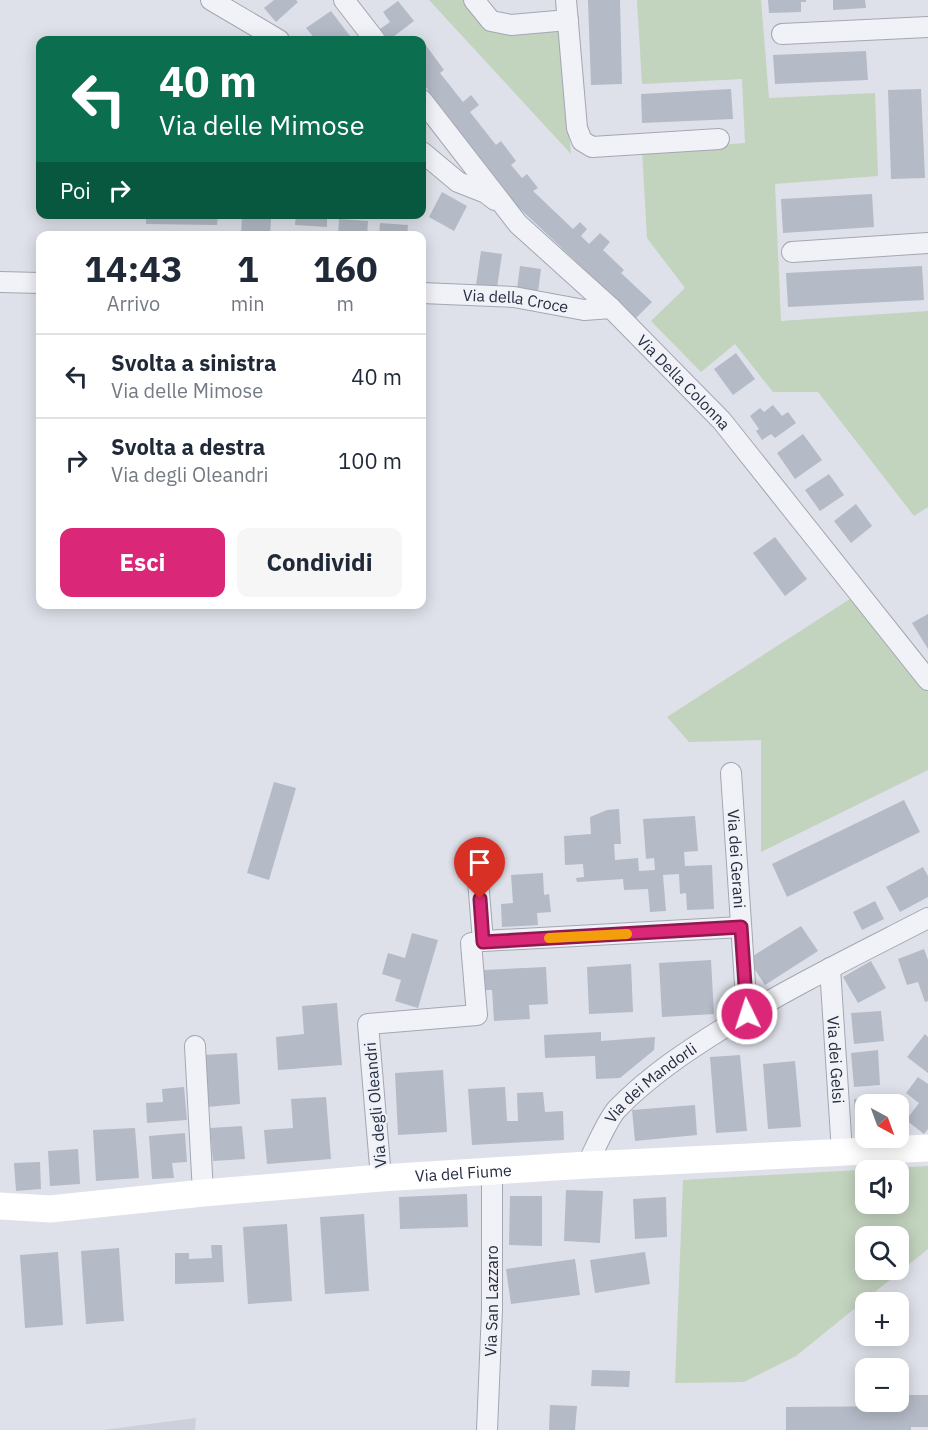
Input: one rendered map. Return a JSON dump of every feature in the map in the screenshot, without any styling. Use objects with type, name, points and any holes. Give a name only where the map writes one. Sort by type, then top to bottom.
[{"type":"street","points":[[211,0],[272,36]]},
{"type":"street","points":[[344,0],[372,36]]},
{"type":"street","points":[[474,0],[491,21],[511,25],[568,20]]},
{"type":"street","points":[[566,0],[578,128],[582,141],[592,147],[719,139]]},
{"type":"street","points":[[782,34],[928,27]]},
{"type":"street","name":"Via Della Colonna","points":[[426,104],[518,224],[611,308],[722,421],[927,677]]},
{"type":"street","points":[[426,155],[458,182],[486,193],[509,211]]},
{"type":"street","points":[[792,252],[928,243]]},
{"type":"street","points":[[0,282],[36,283]]},
{"type":"street","name":"Via della Croce","points":[[426,292],[514,297],[584,310],[611,308]]},
{"type":"street","name":"Via dei Gerani","points":[[731,773],[747,1014]]},
{"type":"street","points":[[476,856],[483,942],[741,927]]},
{"type":"street","name":"Via dei Mandorli","points":[[588,1165],[615,1110],[670,1064],[747,1014],[928,918]]},
{"type":"street","name":"Via degli Oleandri","points":[[381,1178],[368,1024],[477,1015],[471,943],[483,942]]},
{"type":"street","name":"Via dei Gelsi","points":[[830,968],[842,1152]]},
{"type":"street","points":[[195,1046],[203,1193]]},
{"type":"street","name":"Via del Fiume","points":[[0,1206],[50,1209],[381,1178],[928,1148]]},
{"type":"street","name":"Via San Lazzaro","points":[[487,1430],[492,1310],[492,1171]]},
{"type":"shaded area","points":[[196,1418],[195,1430],[103,1430]]},
{"type":"green space","points":[[429,0],[464,0],[491,16],[558,19],[571,154]]},
{"type":"green space","points":[[637,0],[761,0],[769,98],[875,93],[878,176],[775,184],[781,321],[928,311],[928,507],[914,516],[818,392],[773,392],[735,344],[701,372],[651,321],[685,288],[647,238],[642,150],[745,143],[742,79],[642,84]]},
{"type":"green space","points":[[853,597],[922,679],[928,691],[928,770],[761,852],[761,740],[689,742],[667,717]]},
{"type":"green space","points":[[928,1166],[928,1249],[909,1264],[909,1226],[855,1226],[855,1280],[890,1280],[875,1292],[855,1292],[855,1308],[796,1356],[744,1382],[675,1383],[683,1180],[855,1170],[855,1214],[909,1214],[909,1167]]},
{"type":"building","points":[[274,0],[296,0],[298,2],[276,22],[264,8]]},
{"type":"building","points":[[588,0],[620,0],[622,84],[591,85]]},
{"type":"building","points":[[768,0],[806,0],[806,2],[801,2],[801,12],[769,13]]},
{"type":"building","points":[[833,0],[865,0],[866,8],[833,10]]},
{"type":"building","points":[[398,1],[414,21],[394,36],[386,36],[380,29],[390,22],[383,12]]},
{"type":"building","points":[[331,11],[350,36],[313,36],[306,28]]},
{"type":"building","points":[[426,45],[444,70],[440,73],[463,102],[471,95],[479,105],[470,112],[496,145],[501,141],[516,161],[511,165],[522,178],[527,174],[538,188],[533,191],[573,229],[580,222],[587,229],[581,236],[589,244],[600,233],[610,242],[603,250],[624,270],[621,273],[652,302],[636,318],[517,206],[426,87]]},
{"type":"building","points":[[866,51],[868,80],[775,84],[773,55]]},
{"type":"building","points":[[731,89],[733,119],[642,123],[641,94]]},
{"type":"building","points":[[921,89],[925,178],[891,179],[888,90]]},
{"type":"building","points":[[442,192],[467,206],[454,231],[429,217]]},
{"type":"building","points":[[872,194],[874,227],[783,233],[781,199]]},
{"type":"building","points":[[146,219],[218,219],[217,225],[146,224]]},
{"type":"building","points":[[242,219],[271,219],[270,231],[241,231]]},
{"type":"building","points":[[296,219],[327,219],[327,227],[295,225]]},
{"type":"building","points":[[339,219],[368,221],[367,231],[338,231]]},
{"type":"building","points":[[380,223],[408,225],[407,231],[379,231]]},
{"type":"building","points":[[481,251],[502,254],[497,288],[476,285]]},
{"type":"building","points":[[520,266],[541,269],[538,292],[517,289]]},
{"type":"building","points":[[922,266],[924,300],[788,307],[786,273]]},
{"type":"building","points":[[736,353],[755,379],[733,395],[714,369]]},
{"type":"building","points":[[773,405],[782,416],[788,412],[796,423],[775,438],[771,434],[762,440],[756,431],[759,429],[750,416],[760,408],[764,412]]},
{"type":"building","points":[[803,434],[822,460],[795,479],[777,453]]},
{"type":"building","points":[[829,474],[844,495],[820,511],[805,490]]},
{"type":"building","points":[[856,504],[872,526],[851,543],[834,521]]},
{"type":"building","points":[[775,537],[807,579],[785,596],[753,553]]},
{"type":"building","points":[[928,614],[928,649],[912,623]]},
{"type":"building","points":[[274,782],[296,788],[269,880],[247,873]]},
{"type":"building","points":[[904,800],[920,832],[787,897],[772,864]]},
{"type":"building","points":[[619,809],[621,844],[614,844],[615,860],[638,858],[639,871],[655,870],[654,858],[646,859],[643,819],[695,816],[698,851],[684,852],[685,866],[712,865],[714,909],[687,910],[686,893],[680,894],[679,874],[663,875],[666,911],[650,912],[648,889],[624,890],[623,879],[577,882],[576,878],[584,877],[583,864],[565,865],[564,836],[591,834],[590,817],[607,810]]},
{"type":"building","points":[[923,867],[928,876],[928,897],[900,912],[886,887]]},
{"type":"building","points":[[543,873],[544,895],[549,894],[551,912],[537,913],[538,925],[502,927],[501,904],[513,903],[511,875]]},
{"type":"building","points":[[875,901],[884,919],[862,930],[853,912]]},
{"type":"building","points":[[801,926],[818,951],[765,985],[748,959]]},
{"type":"building","points":[[412,933],[438,940],[418,1008],[395,1001],[401,980],[382,974],[388,953],[405,958]]},
{"type":"building","points":[[924,949],[928,960],[928,1001],[925,1002],[918,982],[907,985],[898,959]]},
{"type":"building","points":[[711,960],[714,1014],[662,1017],[659,963]]},
{"type":"building","points":[[871,961],[886,988],[858,1003],[843,977]]},
{"type":"building","points":[[631,964],[633,1012],[589,1014],[587,967]]},
{"type":"building","points":[[546,967],[548,1004],[529,1005],[530,1019],[494,1021],[492,990],[485,990],[484,970]]},
{"type":"building","points":[[337,1003],[342,1065],[278,1070],[276,1037],[304,1034],[302,1006]]},
{"type":"building","points":[[881,1011],[884,1041],[854,1044],[851,1013]]},
{"type":"building","points":[[601,1032],[601,1041],[655,1037],[654,1050],[620,1078],[596,1079],[595,1056],[545,1058],[544,1035]]},
{"type":"building","points":[[925,1034],[928,1037],[928,1073],[907,1057]]},
{"type":"building","points":[[878,1050],[880,1085],[854,1087],[851,1053]]},
{"type":"building","points":[[237,1053],[240,1104],[207,1107],[204,1055]]},
{"type":"building","points":[[740,1055],[747,1131],[716,1133],[710,1057]]},
{"type":"building","points":[[795,1061],[801,1127],[768,1129],[763,1064]]},
{"type":"building","points":[[443,1070],[447,1132],[398,1135],[395,1073]]},
{"type":"building","points":[[918,1077],[928,1084],[928,1129],[924,1134],[909,1122],[909,1116],[919,1103],[906,1093]]},
{"type":"building","points":[[184,1087],[187,1120],[147,1123],[146,1103],[163,1102],[162,1089]]},
{"type":"building","points":[[505,1087],[507,1121],[518,1121],[517,1093],[543,1092],[545,1112],[563,1111],[564,1140],[472,1145],[468,1089]]},
{"type":"building","points":[[326,1097],[331,1159],[267,1164],[264,1130],[293,1128],[291,1099]]},
{"type":"building","points":[[695,1105],[697,1135],[635,1141],[632,1110]]},
{"type":"building","points":[[242,1126],[245,1159],[213,1161],[210,1128]]},
{"type":"building","points":[[135,1128],[139,1178],[96,1181],[93,1130]]},
{"type":"building","points":[[185,1133],[187,1162],[172,1163],[174,1178],[152,1179],[149,1136]]},
{"type":"building","points":[[78,1149],[80,1184],[50,1186],[48,1151]]},
{"type":"building","points":[[40,1162],[41,1189],[16,1191],[14,1163]]},
{"type":"building","points":[[566,1190],[603,1191],[600,1243],[564,1241]]},
{"type":"building","points":[[467,1194],[468,1227],[400,1229],[399,1197]]},
{"type":"building","points":[[510,1196],[542,1196],[542,1246],[509,1245]]},
{"type":"building","points":[[666,1197],[667,1237],[635,1239],[633,1199]]},
{"type":"building","points":[[364,1214],[369,1291],[325,1294],[320,1217]]},
{"type":"building","points":[[287,1224],[292,1301],[248,1304],[243,1227]]},
{"type":"building","points":[[211,1245],[222,1245],[224,1282],[175,1284],[175,1253],[189,1253],[189,1259],[212,1258]]},
{"type":"building","points":[[119,1248],[124,1321],[86,1324],[81,1251]]},
{"type":"building","points":[[58,1252],[63,1325],[25,1328],[20,1255]]},
{"type":"building","points":[[645,1252],[650,1284],[595,1293],[590,1260]]},
{"type":"building","points":[[575,1259],[580,1295],[511,1304],[506,1269]]},
{"type":"building","points":[[592,1370],[630,1371],[629,1387],[591,1386]]},
{"type":"building","points":[[909,1395],[928,1395],[928,1427],[911,1427],[911,1430],[786,1430],[786,1407],[855,1406],[855,1412],[909,1412]]},
{"type":"building","points":[[550,1405],[577,1406],[575,1430],[549,1430]]},
{"type":"slow traffic","points":[[549,938],[627,934]]},
{"type":"route","points":[[480,899],[483,942],[741,927],[747,1014]]}]
